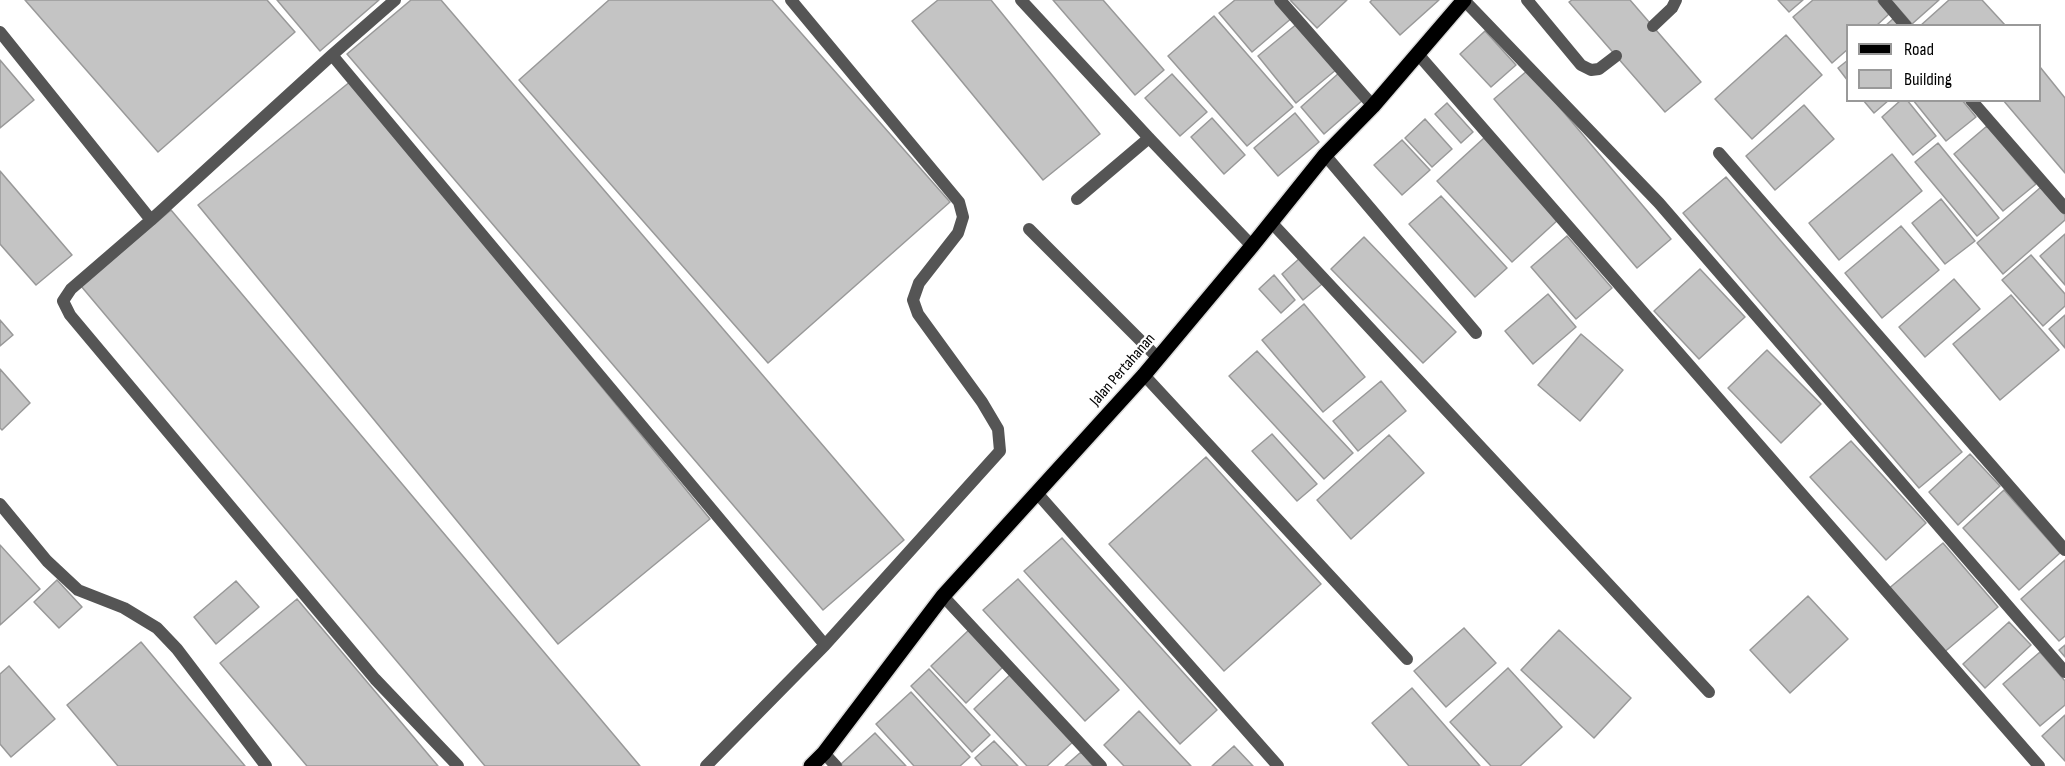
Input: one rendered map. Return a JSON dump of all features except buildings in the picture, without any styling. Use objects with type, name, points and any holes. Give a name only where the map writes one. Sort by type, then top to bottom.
[{"type":"main road","name":"Jalan Pertahanan","points":[[811,766],[824,753],[943,596],[1144,375],[1325,155],[1373,106],[1464,0]]},
{"type":"street","points":[[395,0],[71,289],[63,301],[69,315],[375,679],[458,766]]},
{"type":"street","points":[[706,766],[825,645],[1000,451],[998,429],[982,402],[918,314],[913,300],[919,283],[958,233],[963,217],[959,202],[791,0]]},
{"type":"street","points":[[1021,0],[1252,246]]},
{"type":"street","points":[[1280,0],[1373,106]]},
{"type":"street","points":[[1464,0],[1659,203],[2065,672]]},
{"type":"street","points":[[1527,0],[1581,64],[1591,70],[1599,69],[1616,56]]},
{"type":"street","points":[[1653,26],[1672,8],[1676,0]]},
{"type":"street","points":[[1884,0],[1904,24]]},
{"type":"street","points":[[0,32],[151,220]]},
{"type":"street","points":[[1417,53],[2039,766]]},
{"type":"street","points":[[332,55],[825,645]]},
{"type":"street","points":[[1973,102],[2065,208]]},
{"type":"street","points":[[1077,200],[1149,138]]},
{"type":"street","points":[[1719,153],[2065,550]]},
{"type":"street","points":[[1325,155],[1476,333]]},
{"type":"street","points":[[1271,222],[1709,692]]},
{"type":"street","points":[[1029,229],[1158,358]]},
{"type":"street","points":[[1144,375],[1407,659]]},
{"type":"street","points":[[1037,493],[1278,766]]},
{"type":"street","points":[[0,504],[47,561],[78,590],[124,608],[157,628],[177,649],[266,766]]},
{"type":"street","points":[[943,596],[1101,766]]},
{"type":"street","points":[[824,753],[836,766]]}]
